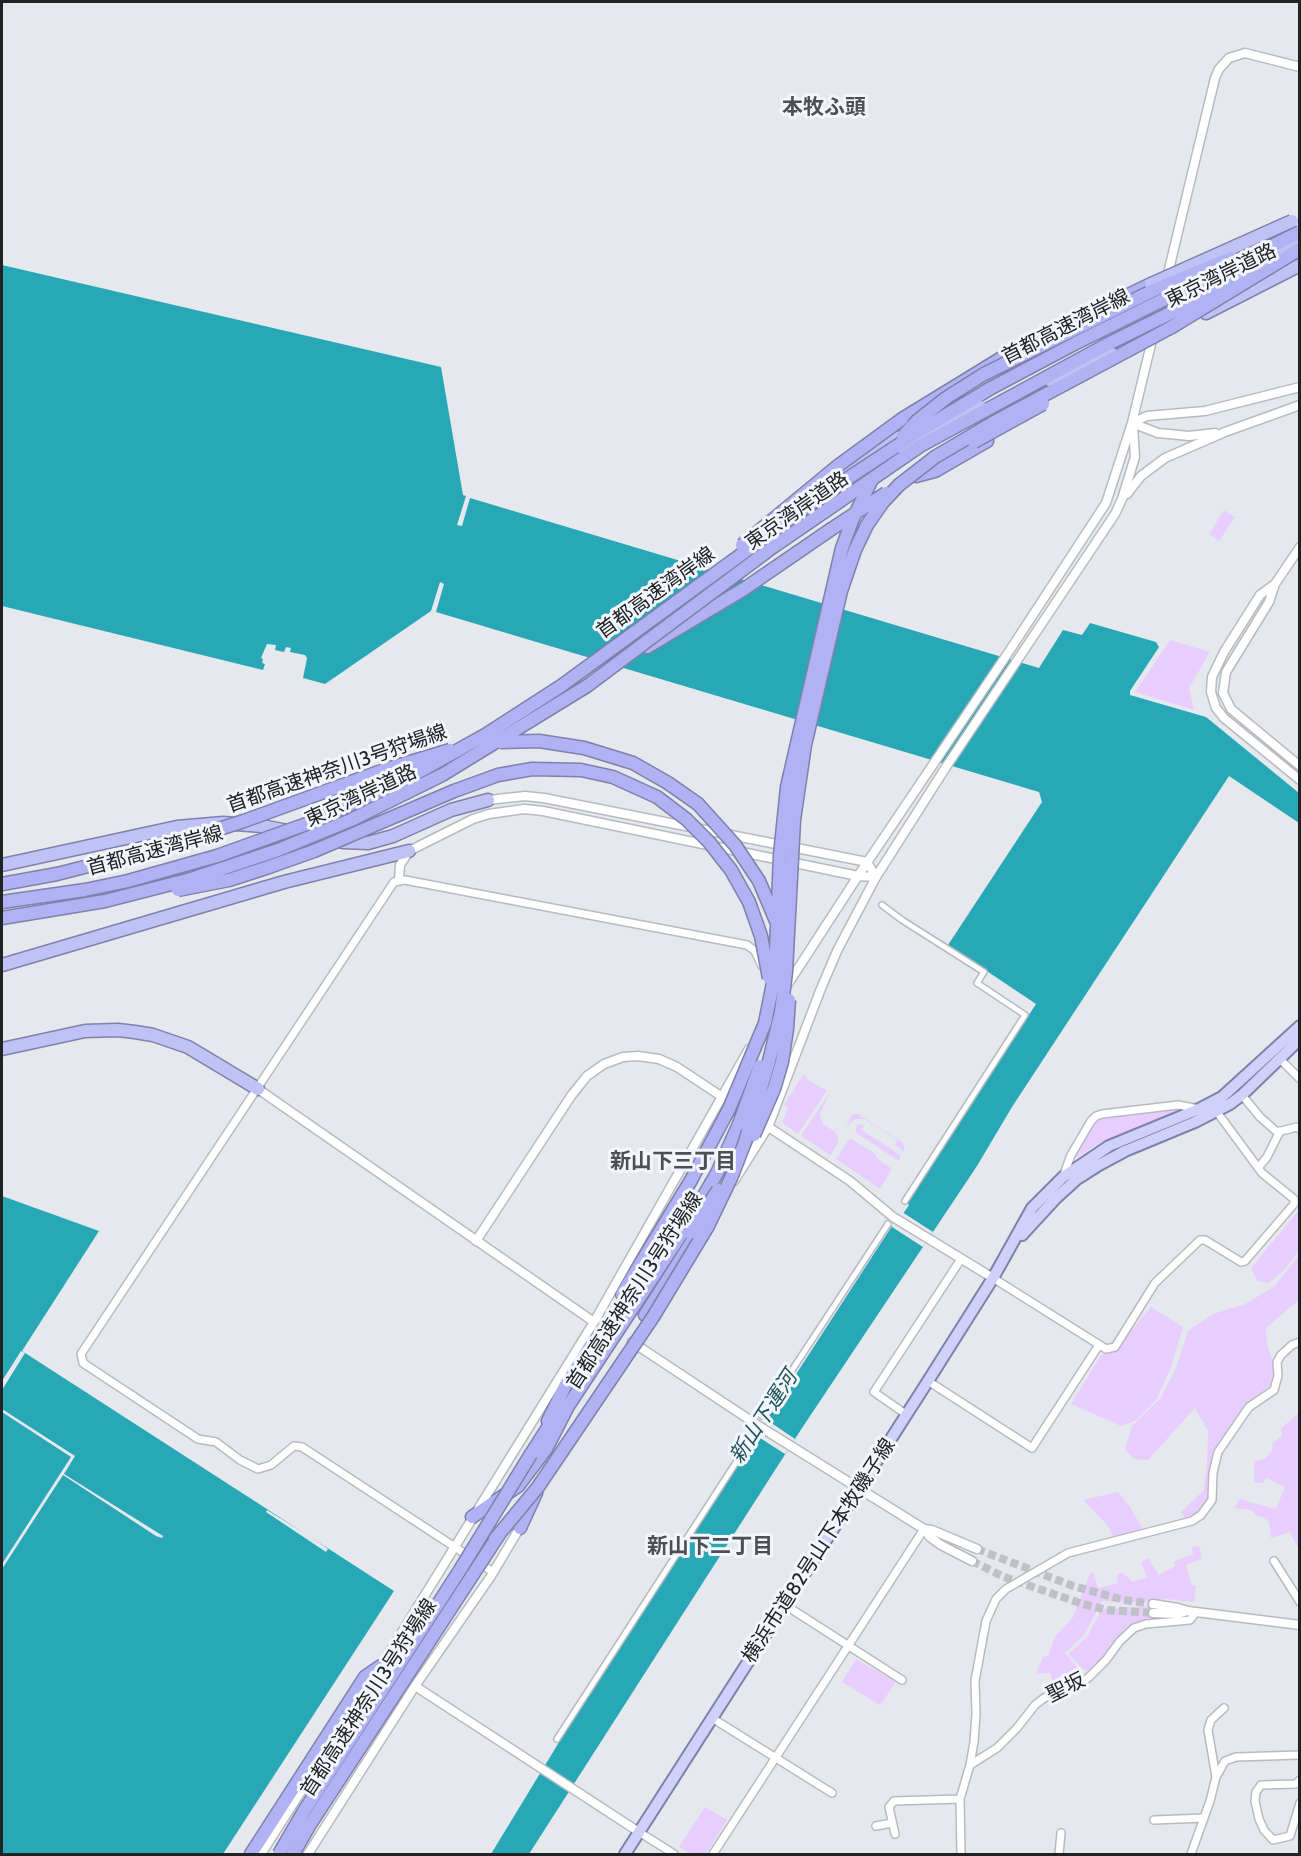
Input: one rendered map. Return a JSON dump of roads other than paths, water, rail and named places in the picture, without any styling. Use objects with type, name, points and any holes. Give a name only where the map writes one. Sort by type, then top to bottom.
[{"type":"highway","points":[[687,594],[775,516],[839,465],[902,419],[969,376],[1013,351],[1151,284],[1298,225]]},
{"type":"highway","points":[[531,1454],[565,1386],[690,1182],[729,1109],[765,1023],[775,973],[783,812],[796,746],[842,548],[861,501],[881,464],[917,421],[972,381],[1156,289],[1298,225]]},
{"type":"highway","name":"首都高速湾岸線","points":[[2,902],[85,890],[173,870],[265,840],[341,810],[406,779],[494,729],[561,686],[853,474],[950,412],[1298,225]]},
{"type":"highway","name":"東京湾岸道路","points":[[2,902],[88,886],[202,858],[292,827],[374,792],[444,756],[532,702],[852,472],[930,426],[1056,358],[1299,237]]},
{"type":"highway","points":[[495,1539],[533,1493],[652,1317],[708,1226],[745,1142],[770,1061],[780,1012],[786,972],[794,820],[805,745],[841,591],[855,549],[867,525],[883,502],[899,485],[935,457],[996,421],[1170,328],[1299,247]]},
{"type":"highway","name":"首都高速湾岸線","points":[[2,918],[105,901],[149,891],[236,864],[278,850],[351,820],[414,790],[476,756],[616,665],[773,547],[920,446],[1104,346],[1299,247]]},
{"type":"highway","name":"東京湾岸道路","points":[[2,902],[107,888],[206,863],[312,825],[408,782],[488,736],[554,694],[835,490],[884,458],[1102,342],[1299,247]]},
{"type":"highway","points":[[616,665],[744,589],[873,501],[1206,313],[1299,265]]},
{"type":"highway","points":[[778,524],[816,492],[873,452],[1151,284]]},
{"type":"highway","points":[[933,431],[1206,313]]},
{"type":"highway","name":"首都高速神奈川3号狩場線","points":[[2,884],[57,874],[163,847],[244,821],[387,769],[451,750],[492,743],[539,741],[584,748],[617,757],[633,763],[668,783],[711,816],[745,858],[775,917],[784,956],[789,995],[785,1045],[767,1107],[745,1154],[707,1219],[495,1539],[293,1854]]},
{"type":"highway","name":"首都高速神奈川3号狩場線","points":[[105,901],[197,887],[269,867],[314,851],[454,791],[498,775],[532,769],[582,770],[613,777],[657,797],[698,830],[731,870],[755,917],[767,964],[770,1010],[761,1063],[739,1124],[279,1854]]},
{"type":"highway","points":[[2,865],[148,833],[223,823],[262,826],[355,843],[380,840],[451,810],[488,800]]},
{"type":"highway","points":[[2,965],[284,882],[409,851]]},
{"type":"highway","points":[[2,1049],[68,1034],[100,1030],[135,1032],[153,1035],[188,1047],[258,1089]]},
{"type":"highway","points":[[520,1528],[574,1411],[734,1166],[767,1107]]},
{"type":"highway","points":[[472,1517],[519,1486],[546,1449],[568,1406],[684,1230],[717,1173],[739,1124]]},
{"type":"highway","points":[[251,1854],[365,1677],[381,1666]]},
{"type":"main road","name":"横浜市道82号山下本牧磯子線","points":[[625,1854],[928,1382],[993,1278],[1032,1208],[1063,1177],[1110,1146],[1199,1109],[1214,1107],[1299,1026]]},
{"type":"main road","name":"横浜市道82号山下本牧磯子線","points":[[1011,1247],[1056,1198],[1077,1179],[1125,1150],[1242,1095],[1299,1039]]},
{"type":"street","points":[[261,1854],[381,1666],[594,1322],[782,994],[1106,503],[1132,423],[1219,69],[1229,58],[1245,53],[1299,67]]},
{"type":"street","points":[[1132,423],[1147,416],[1205,411],[1299,387]]},
{"type":"street","points":[[1122,499],[1141,476],[1174,453],[1299,405]]},
{"type":"street","points":[[1132,423],[1158,433],[1178,436],[1225,432]]},
{"type":"street","points":[[308,1854],[415,1686],[493,1572],[632,1342],[768,1127],[819,991],[876,877],[1021,653],[1107,527],[1122,499],[1135,457],[1132,423]]},
{"type":"street","points":[[1299,547],[1275,584],[1269,602],[1226,672],[1223,693],[1231,709],[1299,766]]},
{"type":"street","points":[[1275,584],[1260,596],[1224,652],[1212,677],[1211,692],[1216,708],[1224,718],[1299,780]]},
{"type":"street","points":[[488,800],[515,796],[544,798],[867,862],[876,877]]},
{"type":"street","points":[[493,1572],[302,1447],[294,1446],[271,1465],[258,1469],[240,1460],[216,1442],[198,1439],[82,1363],[81,1354],[390,887],[399,880],[400,865],[409,851],[473,819],[489,814],[524,809],[858,876],[876,877]]},
{"type":"street","points":[[399,880],[747,945],[757,954],[769,983],[782,994]]},
{"type":"street","points":[[882,905],[902,921],[984,972],[976,983],[1025,1015],[906,1201]]},
{"type":"street","points":[[476,1241],[571,1096],[587,1076],[604,1064],[623,1057],[638,1056],[658,1059],[677,1067],[850,1181],[897,1219],[928,1240],[1106,1349],[1115,1347],[1155,1283],[1200,1240],[1204,1240],[1241,1262],[1245,1261],[1294,1204],[1294,1199],[1258,1168],[1214,1107]]},
{"type":"street","points":[[1278,1060],[1283,1062],[1299,1079]]},
{"type":"street","points":[[258,1089],[594,1322]]},
{"type":"street","points":[[1242,1095],[1260,1117],[1277,1132],[1297,1127],[1299,1129]]},
{"type":"street","points":[[1063,1177],[1071,1155],[1096,1116],[1178,1105],[1199,1109]]},
{"type":"street","points":[[1258,1168],[1267,1157],[1280,1131]]},
{"type":"street","points":[[762,1416],[888,1224]]},
{"type":"street","points":[[907,1415],[874,1392],[961,1259]]},
{"type":"street","points":[[632,1342],[790,1446],[924,1529],[936,1541],[972,1561]]},
{"type":"street","points":[[961,1854],[960,1799],[970,1765],[975,1726],[975,1681],[986,1621],[996,1599],[1006,1589],[1068,1552],[1192,1521],[1201,1515],[1212,1500],[1215,1457],[1249,1407],[1274,1390],[1277,1383],[1279,1359],[1286,1349],[1299,1342]]},
{"type":"street","points":[[928,1382],[1032,1448],[1099,1345]]},
{"type":"street","points":[[557,1739],[744,1450]]},
{"type":"street","points":[[924,1529],[932,1530],[977,1549]]},
{"type":"street","points":[[713,1854],[924,1529]]},
{"type":"street","points":[[1274,1561],[1299,1602]]},
{"type":"street","points":[[785,1605],[902,1680]]},
{"type":"street","points":[[1153,1609],[1178,1608],[1192,1612],[1299,1625]]},
{"type":"street","name":"聖坂","points":[[970,1765],[997,1748],[1044,1698],[1079,1684],[1089,1677],[1134,1628],[1146,1624],[1190,1620],[1192,1612]]},
{"type":"street","points":[[381,1666],[674,1854]]},
{"type":"street","points":[[1216,1777],[1208,1730],[1211,1720],[1224,1708]]},
{"type":"street","points":[[712,1718],[832,1793]]},
{"type":"street","points":[[1191,1854],[1216,1777],[1225,1761],[1236,1757],[1299,1755]]},
{"type":"street","points":[[1299,1780],[1296,1784],[1261,1785],[1256,1791],[1255,1801],[1259,1819],[1264,1830],[1273,1840],[1290,1836],[1299,1803]]},
{"type":"street","points":[[895,1834],[889,1807],[894,1801],[960,1799]]},
{"type":"street","points":[[1154,1820],[1204,1818]]},
{"type":"street","points":[[876,1826],[892,1823]]},
{"type":"street","points":[[1059,1854],[1061,1833]]},
{"type":"water","points":[[2,265],[441,367],[463,495],[466,496],[457,525],[462,526],[470,498],[1039,668],[1063,630],[1082,635],[1090,623],[1156,642],[1159,647],[1130,691],[1130,695],[1206,717],[1299,793],[1299,823],[1229,776],[1012,1107],[977,1166],[802,1428],[529,1854],[491,1854],[578,1711],[892,1226],[894,1227],[909,1205],[907,1203],[1036,1004],[948,945],[1042,802],[1039,792],[436,612],[444,584],[440,582],[431,611],[325,684],[303,678],[307,658],[305,655],[290,652],[291,648],[286,647],[284,652],[275,650],[276,645],[267,644],[261,658],[262,663],[265,664],[263,670],[2,606]]},
{"type":"water","points":[[2,1196],[99,1231],[22,1351],[394,1591],[223,1854],[2,1854]]},
{"type":"tunnel","points":[[977,1549],[1073,1586],[1124,1600],[1153,1604]]},
{"type":"tunnel","points":[[972,1561],[1004,1577],[1083,1604],[1107,1610],[1153,1613]]},
{"type":"district","name":"本牧ふ頭","points":[[824,108]]},
{"type":"district","name":"新山下三丁目","points":[[673,1162]]},
{"type":"district","name":"新山下二丁目","points":[[710,1547]]},
{"type":"water label","name":"新山下運河","points":[[764,1417]]}]
